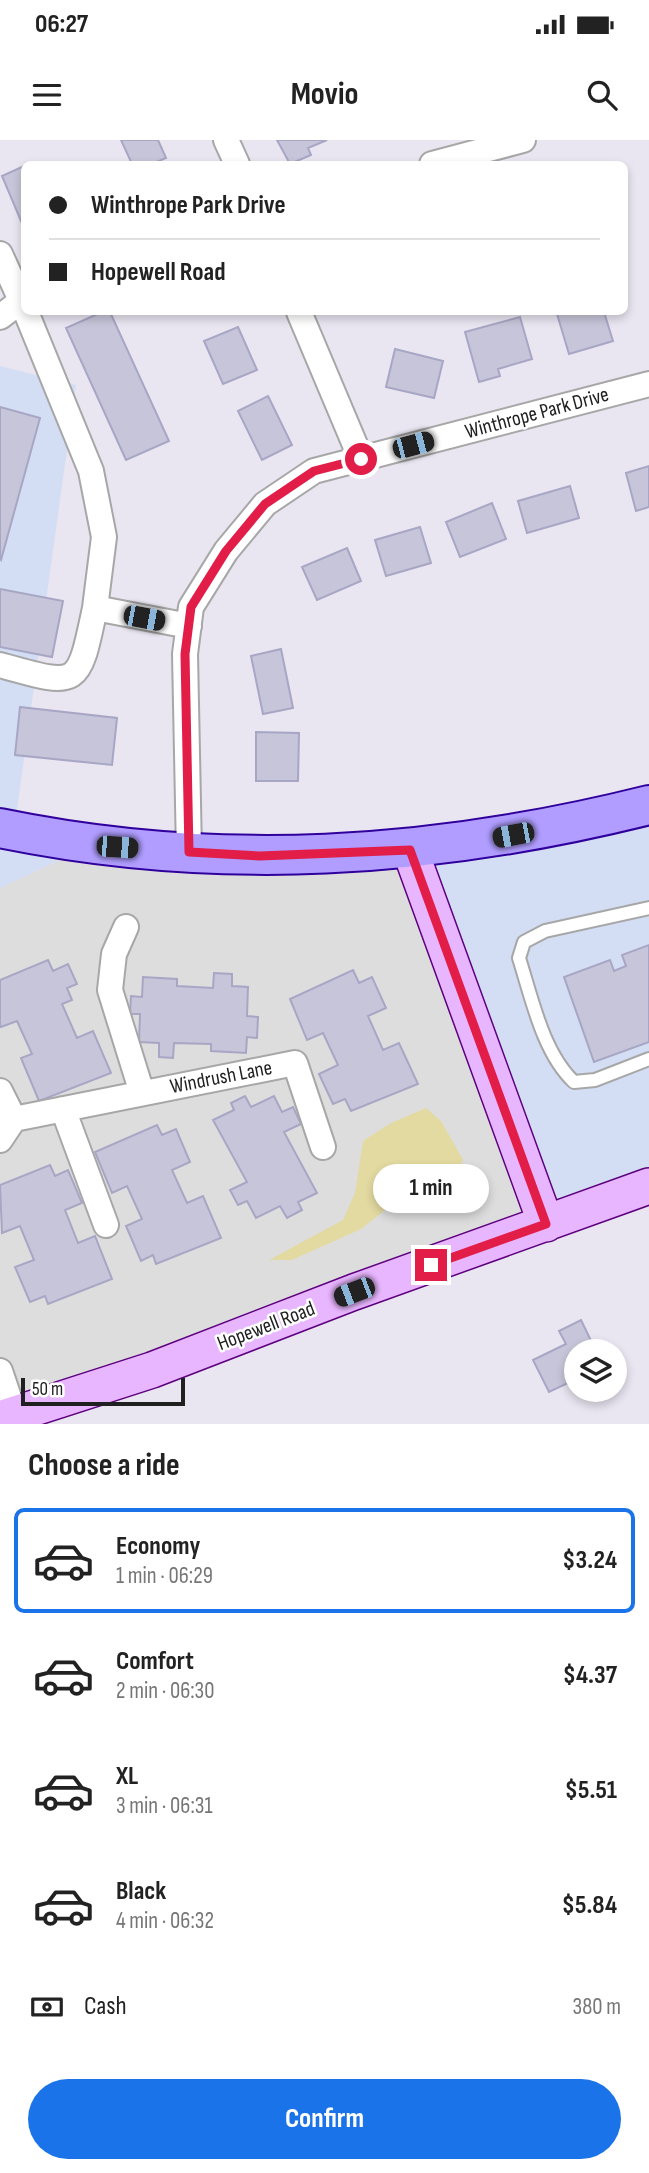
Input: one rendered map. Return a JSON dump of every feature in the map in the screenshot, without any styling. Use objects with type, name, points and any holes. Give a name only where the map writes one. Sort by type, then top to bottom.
[{"type":"main road","points":[[0,828],[117,847],[260,856],[410,850],[567,825],[649,805]]},
{"type":"street","points":[[226,140],[236,161]]},
{"type":"street","points":[[443,161],[523,140]]},
{"type":"street","points":[[0,254],[21,300]]},
{"type":"street","points":[[0,317],[21,307]]},
{"type":"street","points":[[0,666],[54,680],[68,677],[84,662],[96,608],[104,537],[91,471],[28,315]]},
{"type":"street","points":[[300,315],[361,459]]},
{"type":"street","name":"Winthrope Park Drive","points":[[189,852],[185,654],[191,607],[226,551],[265,504],[314,471],[649,384]]},
{"type":"street","points":[[96,608],[188,626]]},
{"type":"street","points":[[410,850],[546,1224]]},
{"type":"street","name":"Windrush Lane","points":[[126,927],[114,954],[110,990],[142,1093]]},
{"type":"street","name":"Windrush Lane","points":[[14,1119],[295,1063],[323,1147]]},
{"type":"street","points":[[0,1091],[14,1119],[0,1140]]},
{"type":"street","points":[[63,1109],[106,1225]]},
{"type":"street","name":"Hopewell Road","points":[[11,1419],[152,1370],[354,1292],[649,1186]]},
{"type":"street","points":[[0,1371],[11,1419]]},
{"type":"lane","points":[[649,908],[545,931],[524,942],[519,958],[552,1052],[563,1072],[574,1082],[595,1080],[649,1059]]},
{"type":"shaded area","points":[[0,366],[76,385],[15,824],[100,841],[0,888]]},
{"type":"shaded area","points":[[649,802],[649,1186],[554,1219],[416,846]]},
{"type":"shaded area","points":[[100,841],[416,846],[554,1219],[0,1416],[0,888]]},
{"type":"shaded area","points":[[426,1108],[441,1121],[463,1160],[454,1176],[418,1184],[361,1229],[292,1260],[269,1260],[343,1220],[355,1193],[363,1141],[391,1123]]},
{"type":"building","points":[[121,140],[158,140],[166,158],[159,161],[131,161]]},
{"type":"building","points":[[277,140],[327,140],[308,148],[311,155],[297,161],[288,161]]},
{"type":"building","points":[[21,167],[21,221],[2,176]]},
{"type":"building","points":[[95,315],[111,315],[169,441],[126,460],[66,328]]},
{"type":"building","points":[[557,315],[605,315],[613,341],[569,354]]},
{"type":"building","points":[[520,317],[532,359],[498,369],[500,376],[479,382],[465,332]]},
{"type":"building","points":[[238,327],[257,370],[223,384],[204,341]]},
{"type":"building","points":[[395,349],[443,361],[434,398],[386,387]]},
{"type":"building","points":[[268,396],[292,445],[262,460],[238,411]]},
{"type":"building","points":[[0,407],[40,418],[1,560],[0,559]]},
{"type":"building","points":[[649,466],[649,507],[636,511],[626,473]]},
{"type":"building","points":[[570,486],[579,518],[527,533],[518,501]]},
{"type":"building","points":[[492,503],[506,539],[460,557],[446,522]]},
{"type":"building","points":[[420,527],[431,563],[386,576],[375,540]]},
{"type":"building","points":[[347,548],[361,581],[317,600],[302,567]]},
{"type":"building","points":[[0,589],[63,601],[52,657],[0,647]]},
{"type":"building","points":[[281,649],[293,708],[263,714],[251,656]]},
{"type":"building","points":[[20,707],[117,718],[112,765],[15,755]]},
{"type":"building","points":[[256,732],[299,733],[298,781],[256,781]]},
{"type":"building","points":[[649,945],[649,1042],[594,1062],[564,977],[610,960],[614,971],[626,966],[622,955]]},
{"type":"building","points":[[48,960],[53,971],[68,964],[77,984],[67,988],[72,1000],[62,1004],[77,1038],[93,1031],[111,1073],[39,1101],[21,1058],[32,1054],[17,1021],[1,1027],[0,1025],[0,980]]},
{"type":"building","points":[[353,970],[359,983],[372,977],[386,1008],[368,1016],[383,1050],[399,1043],[418,1084],[351,1111],[345,1099],[333,1104],[319,1074],[338,1065],[323,1033],[307,1040],[290,999]]},
{"type":"building","points":[[214,973],[232,974],[232,986],[248,987],[247,1016],[258,1017],[257,1038],[247,1037],[246,1053],[211,1051],[211,1044],[174,1043],[173,1058],[159,1057],[159,1043],[139,1042],[140,1014],[130,1014],[131,996],[142,997],[143,977],[177,979],[177,986],[213,988]]},
{"type":"building","points":[[245,1096],[251,1107],[274,1096],[282,1112],[293,1107],[301,1124],[284,1132],[317,1193],[298,1202],[302,1210],[287,1218],[280,1206],[256,1218],[247,1201],[238,1205],[230,1190],[247,1182],[213,1120],[234,1110],[231,1103]]},
{"type":"building","points":[[157,1125],[162,1135],[176,1129],[190,1162],[172,1170],[187,1203],[203,1196],[221,1238],[156,1264],[153,1255],[141,1261],[126,1226],[142,1219],[127,1186],[112,1193],[95,1152]]},
{"type":"building","points":[[50,1165],[55,1176],[68,1170],[82,1203],[65,1210],[78,1243],[95,1236],[112,1279],[48,1304],[45,1296],[30,1302],[15,1267],[34,1260],[20,1226],[2,1233],[0,1185]]},
{"type":"building","points":[[581,1320],[590,1339],[564,1340],[559,1331]]},
{"type":"building","points":[[564,1345],[564,1385],[549,1392],[533,1360]]},
{"type":"route","points":[[361,459],[314,471],[265,504],[226,551],[191,607],[185,654],[189,852],[260,856],[410,850],[546,1224],[431,1265]]}]
